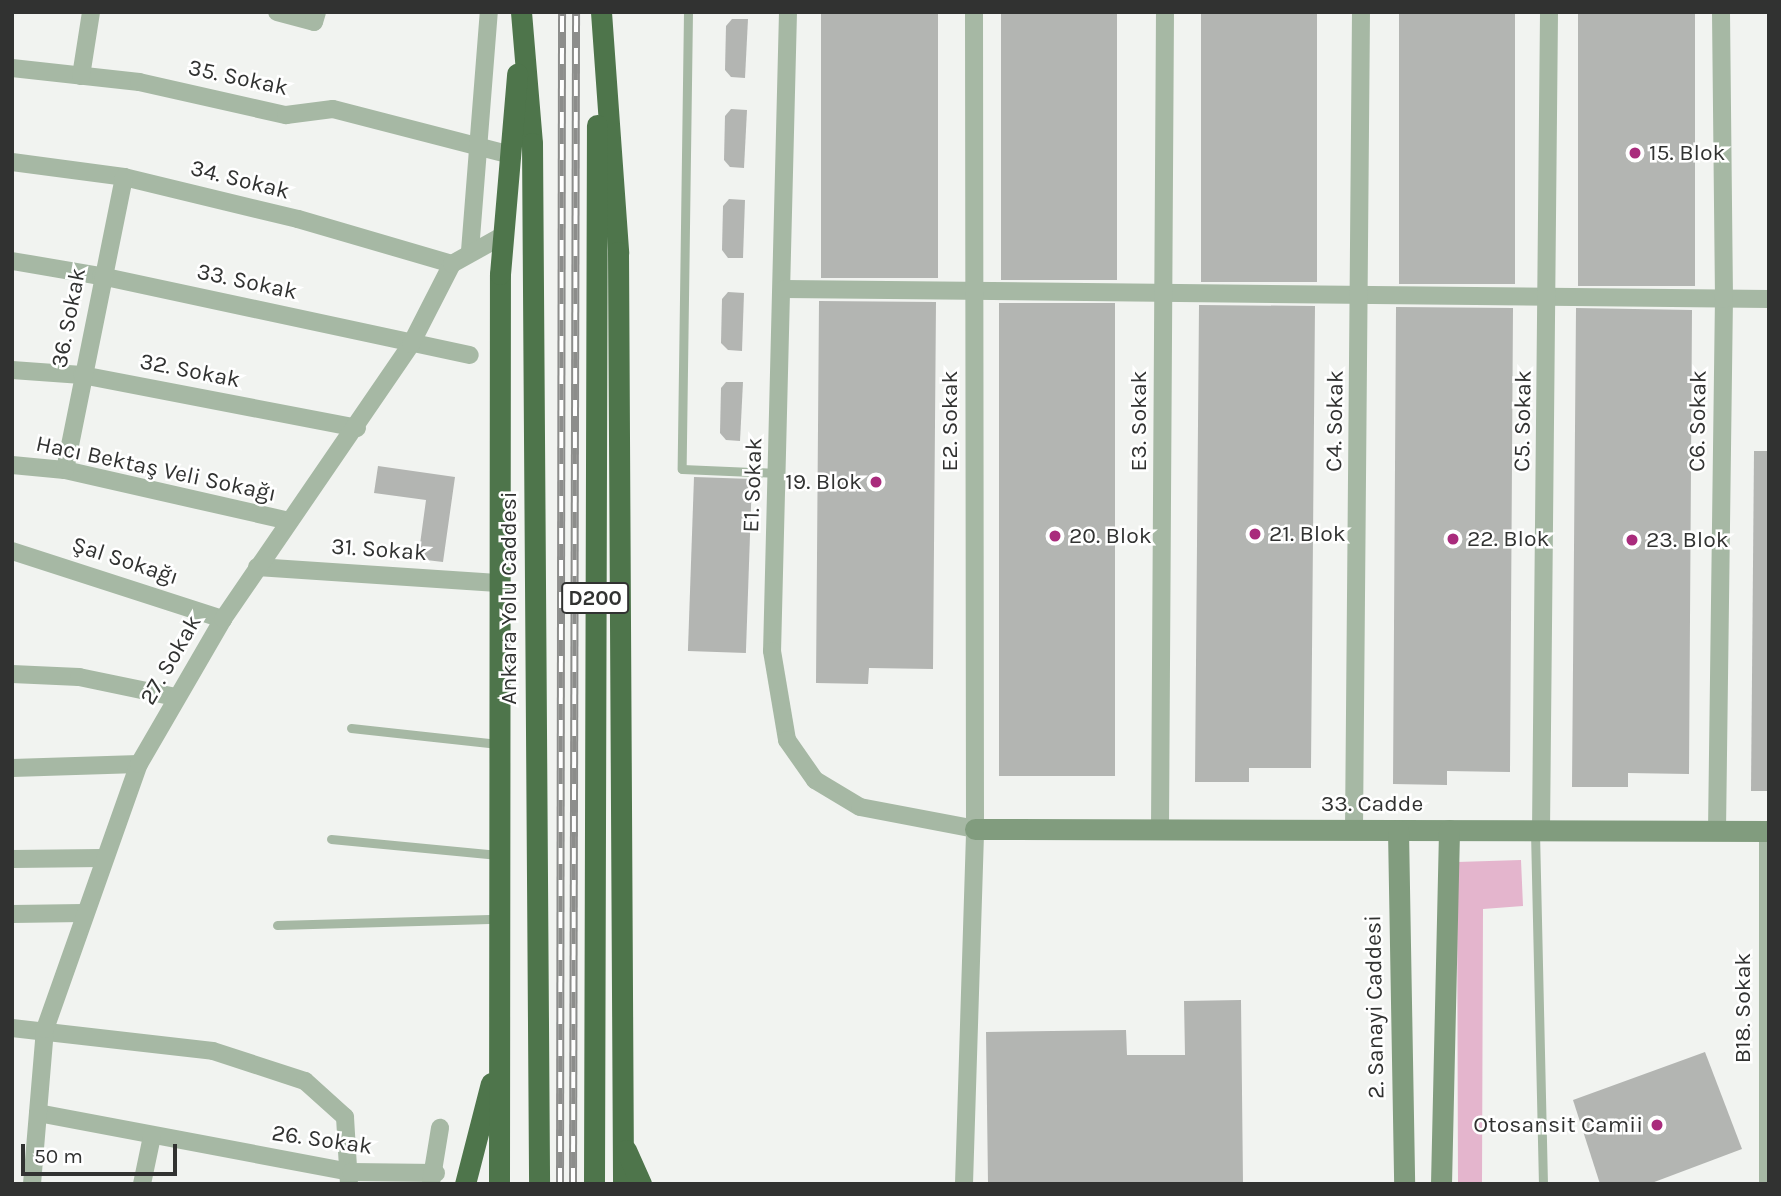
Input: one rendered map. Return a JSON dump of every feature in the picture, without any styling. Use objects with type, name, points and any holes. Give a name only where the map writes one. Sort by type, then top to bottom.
[{"type":"highway","points":[[599,12],[618,252],[624,1184]]},
{"type":"highway","name":"D200","points":[[594,1184],[599,12]]},
{"type":"highway","points":[[499,1184],[498,583],[502,236],[507,154],[522,23]]},
{"type":"highway","name":"Ankara Yolu Caddesi","points":[[522,23],[532,144],[539,1184]]},
{"type":"highway","points":[[465,1184],[499,1054]]},
{"type":"highway","points":[[623,1144],[641,1184]]},
{"type":"main road","name":"33. Cadde","points":[[975,829],[1768,831]]},
{"type":"main road","name":"2. Sanayi Caddesi","points":[[1398,830],[1404,1184]]},
{"type":"main road","points":[[1441,1184],[1449,830]]},
{"type":"street","points":[[81,76],[91,12]]},
{"type":"street","points":[[277,12],[314,22],[317,12]]},
{"type":"street","points":[[470,251],[489,12]]},
{"type":"street","name":"E1. Sokak","points":[[788,12],[784,289],[772,651],[787,740],[815,780],[860,807],[975,829]]},
{"type":"street","name":"E2. Sokak","points":[[964,1184],[975,829],[974,12]]},
{"type":"street","name":"E3. Sokak","points":[[1160,830],[1166,12]]},
{"type":"street","name":"C4. Sokak","points":[[1354,830],[1362,295],[1361,12]]},
{"type":"street","name":"C5. Sokak","points":[[1538,831],[1549,297],[1549,12]]},
{"type":"street","name":"C6. Sokak","points":[[1717,831],[1724,299],[1721,12]]},
{"type":"street","name":"35. Sokak","points":[[12,68],[139,82],[286,115],[332,109],[507,154]]},
{"type":"street","name":"34. Sokak","points":[[12,162],[124,177],[298,219],[452,264]]},
{"type":"street","name":"36. Sokak","points":[[65,470],[101,276],[124,177]]},
{"type":"street","name":"27. Sokak","points":[[32,1184],[45,1029],[102,858],[139,764],[223,619],[289,521],[358,428],[411,344],[452,264],[470,251],[502,236]]},
{"type":"street","name":"33. Sokak","points":[[12,261],[101,276],[470,355]]},
{"type":"street","points":[[784,289],[1769,299]]},
{"type":"street","name":"32. Sokak","points":[[12,370],[82,375],[358,428]]},
{"type":"street","name":"Hacı Bektaş Veli Sokağı","points":[[12,465],[65,470],[289,521]]},
{"type":"street","name":"Şal Sokağı","points":[[12,551],[223,619]]},
{"type":"street","name":"31. Sokak","points":[[257,567],[498,583]]},
{"type":"street","points":[[12,674],[79,677],[176,697]]},
{"type":"street","points":[[12,768],[139,764]]},
{"type":"street","name":"B18. Sokak","points":[[1768,831],[1768,1184]]},
{"type":"street","points":[[12,859],[102,858]]},
{"type":"street","points":[[12,914],[83,914]]},
{"type":"street","points":[[12,1028],[45,1029],[213,1051],[305,1081],[345,1117],[350,1178]]},
{"type":"street","name":"26. Sokak","points":[[38,1114],[350,1178],[434,1179]]},
{"type":"street","points":[[434,1179],[440,1128]]},
{"type":"street","points":[[142,1184],[152,1136]]},
{"type":"lane","points":[[688,12],[682,469],[778,472]]},
{"type":"lane","points":[[351,728],[498,744]]},
{"type":"lane","points":[[1538,831],[1543,1184]]},
{"type":"lane","points":[[331,839],[498,855]]},
{"type":"lane","points":[[277,925],[498,919]]},
{"type":"shaded area","points":[[1521,860],[1523,906],[1483,909],[1482,1184],[1458,1184],[1457,862]]},
{"type":"building","points":[[821,12],[938,12],[938,278],[821,278]]},
{"type":"building","points":[[1001,12],[1117,12],[1117,280],[1001,280]]},
{"type":"building","points":[[1201,12],[1317,12],[1317,282],[1201,282]]},
{"type":"building","points":[[1399,12],[1515,12],[1515,284],[1399,284]]},
{"type":"building","name":"15. Blok","points":[[1578,12],[1695,12],[1695,286],[1578,286]]},
{"type":"building","points":[[732,19],[748,19],[745,78],[731,77],[725,70],[726,26]]},
{"type":"building","points":[[731,109],[747,110],[744,168],[730,167],[724,160],[725,116]]},
{"type":"building","points":[[729,199],[745,200],[743,258],[728,258],[722,250],[723,206]]},
{"type":"building","points":[[728,292],[744,293],[742,351],[728,350],[721,343],[722,299]]},
{"type":"building","name":"19. Blok","points":[[819,301],[936,302],[933,669],[869,668],[868,684],[816,683]]},
{"type":"building","name":"20. Blok","points":[[999,303],[1115,303],[1115,776],[999,776]]},
{"type":"building","name":"21. Blok","points":[[1199,305],[1315,306],[1311,768],[1249,768],[1249,782],[1195,782]]},
{"type":"building","name":"22. Blok","points":[[1396,307],[1513,308],[1510,772],[1447,771],[1447,785],[1393,784]]},
{"type":"building","name":"23. Blok","points":[[1576,308],[1692,310],[1689,774],[1628,773],[1628,787],[1572,787]]},
{"type":"building","points":[[726,382],[743,382],[740,441],[726,440],[720,433],[721,388]]},
{"type":"building","points":[[1754,451],[1769,451],[1769,791],[1751,791]]},
{"type":"building","points":[[378,466],[455,477],[443,562],[418,559],[426,500],[374,493]]},
{"type":"building","points":[[694,477],[752,479],[746,653],[688,651]]},
{"type":"building","points":[[1241,1000],[1243,1184],[988,1184],[986,1032],[1126,1030],[1127,1055],[1185,1055],[1184,1001]]},
{"type":"building","name":"Otosansit Camii","points":[[1705,1052],[1742,1149],[1649,1184],[1600,1184],[1573,1100]]},
{"type":"railway","points":[[560,1184],[562,12]]},
{"type":"railway","points":[[573,1184],[576,12]]},
{"type":"place","name":"15. Blok","points":[[1635,153]]},
{"type":"place","name":"19. Blok","points":[[876,482]]},
{"type":"place","name":"21. Blok","points":[[1255,534]]},
{"type":"place","name":"20. Blok","points":[[1055,536]]},
{"type":"place","name":"22. Blok","points":[[1453,539]]},
{"type":"place","name":"23. Blok","points":[[1632,540]]},
{"type":"place","name":"Otosansit Camii","points":[[1657,1125]]}]
